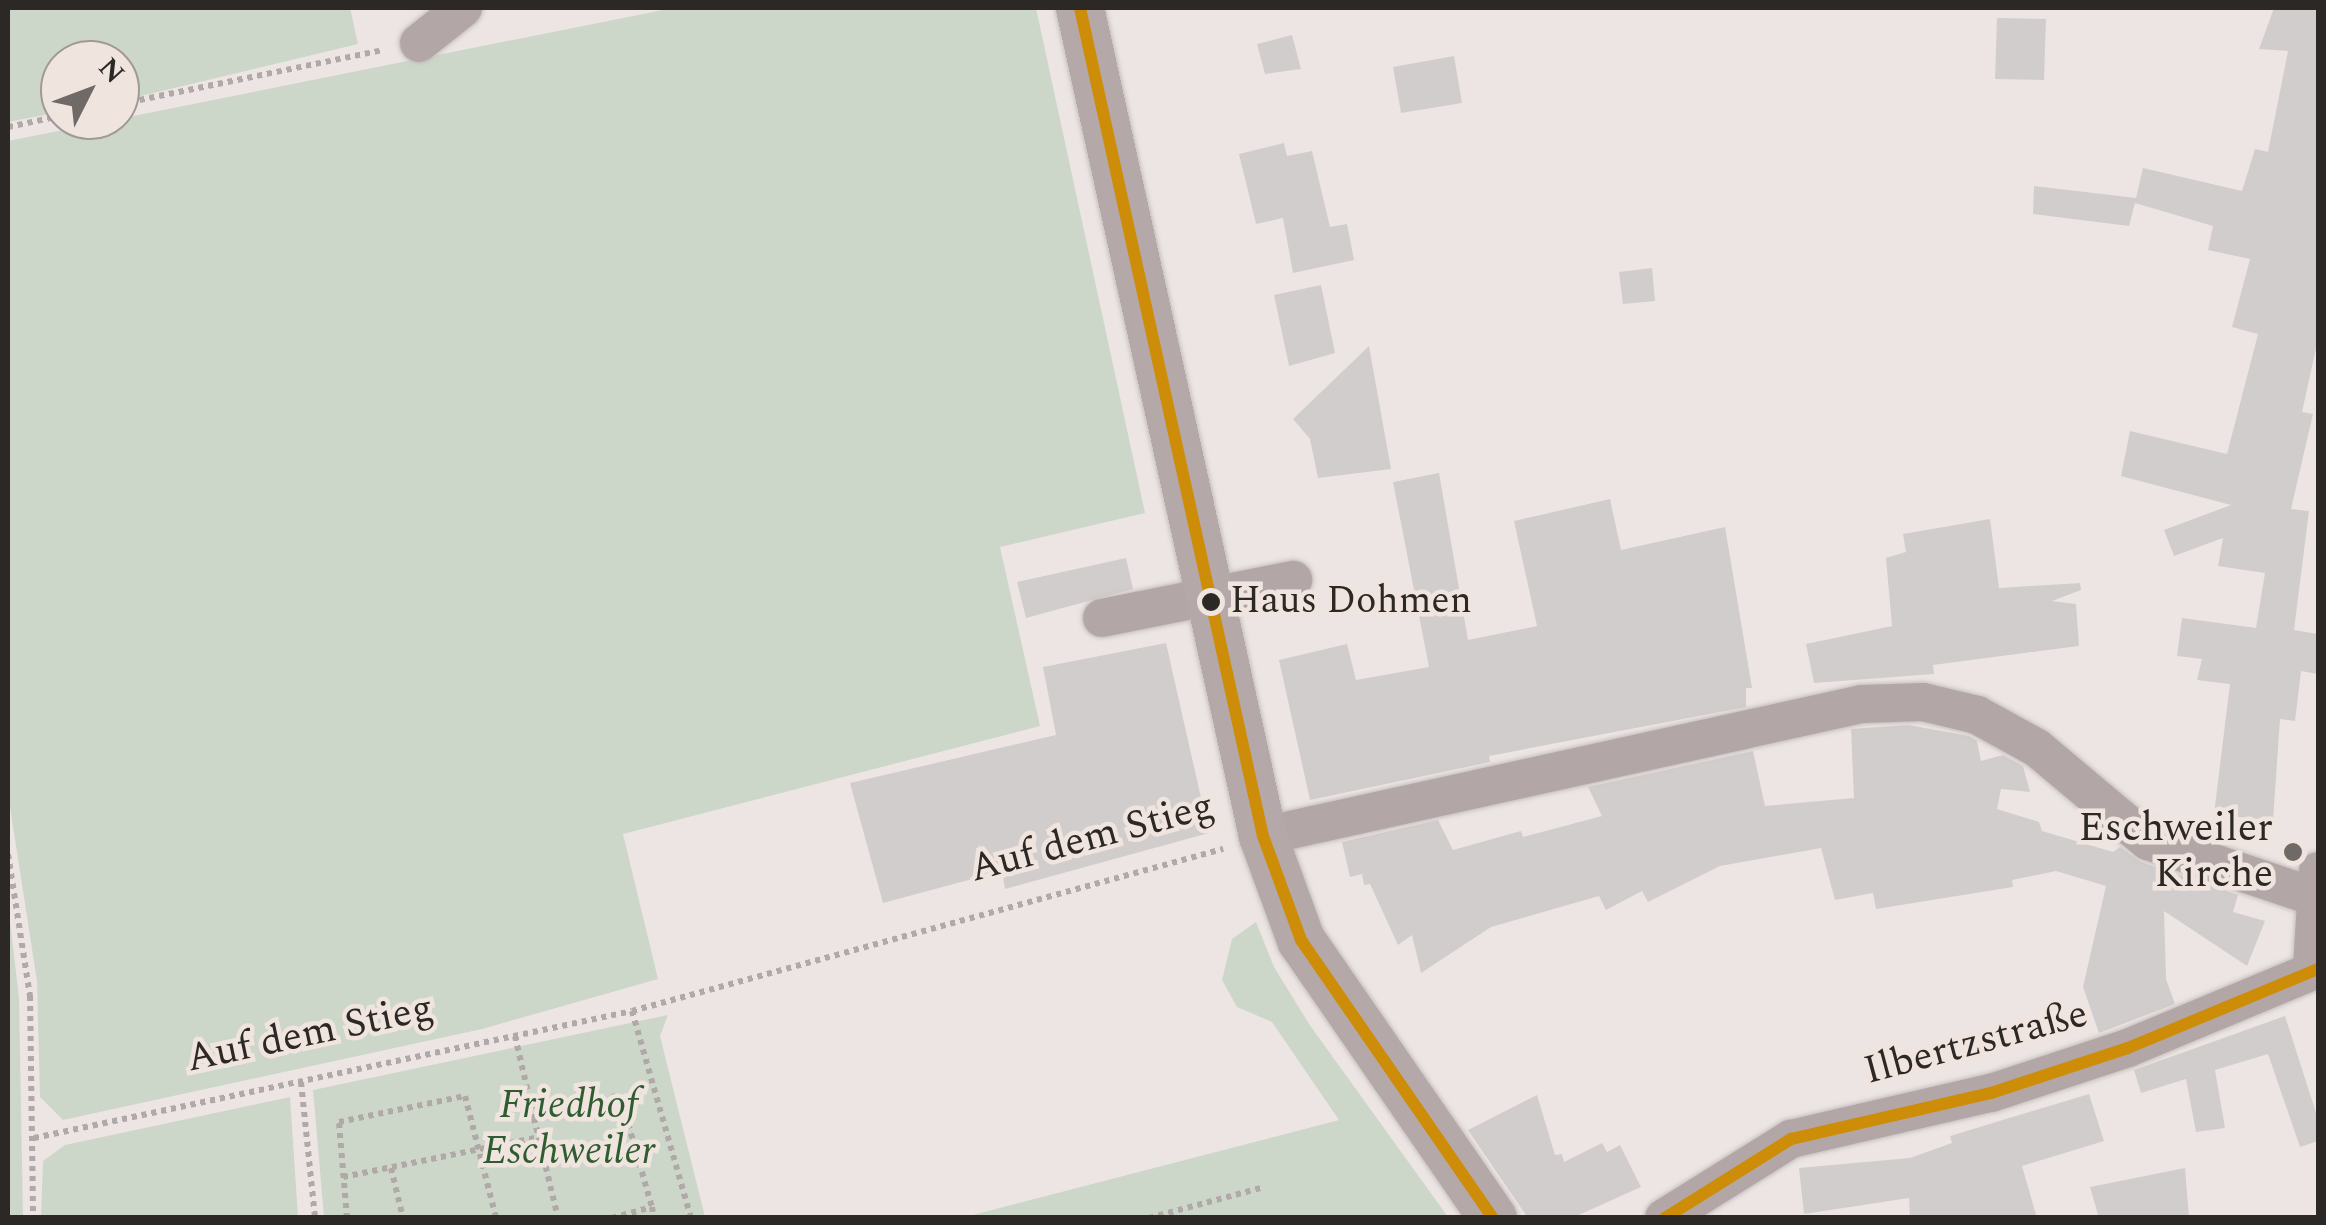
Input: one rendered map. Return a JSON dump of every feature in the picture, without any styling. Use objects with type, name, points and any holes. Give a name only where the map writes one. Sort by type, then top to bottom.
[{"type":"main road","points":[[1080,8],[1263,836],[1301,940],[1493,1218]]},
{"type":"street","points":[[419,43],[464,8]]},
{"type":"street","points":[[1102,618],[1294,580]]},
{"type":"street","name":"Auf dem Stieg","points":[[1263,836],[1862,704],[1923,702],[1977,715],[2037,748],[2148,841],[2315,883]]},
{"type":"street","points":[[2315,883],[2315,968]]},
{"type":"street","name":"Ilbertzstraße","points":[[1664,1218],[1791,1139],[1991,1093],[2076,1065],[2315,968]]},
{"type":"path","points":[[140,100],[419,43]]},
{"type":"path","points":[[8,127],[40,120]]},
{"type":"path","name":"Auf dem Stieg","points":[[34,1138],[632,1011],[1263,836]]},
{"type":"path","points":[[8,854],[30,996],[33,1218]]},
{"type":"path","points":[[632,1011],[690,1218]]},
{"type":"path","points":[[516,1036],[558,1218]]},
{"type":"path","points":[[301,1082],[314,1218]]},
{"type":"path","points":[[347,1218],[339,1122],[465,1096],[496,1218]]},
{"type":"path","points":[[534,1118],[620,1096],[654,1218]]},
{"type":"path","points":[[343,1177],[539,1137]]},
{"type":"path","points":[[392,1168],[403,1218]]},
{"type":"path","points":[[1150,1218],[1261,1188]]},
{"type":"path","points":[[612,1218],[652,1207]]},
{"type":"green space","points":[[8,8],[350,8],[358,44],[140,96],[140,40],[40,40],[40,116],[8,122]]},
{"type":"green space","points":[[673,8],[1036,8],[1145,513],[1000,547],[1040,726],[623,834],[658,979],[482,1029],[63,1120],[40,1097],[37,981],[8,794],[8,141],[40,135],[40,140],[140,140],[140,115]]},
{"type":"green space","points":[[8,904],[19,998],[23,1218],[8,1217]]},
{"type":"green space","points":[[1256,922],[1274,967],[1309,1024],[1448,1217],[965,1217],[1339,1120],[1272,1022],[1237,1007],[1222,980],[1232,939]]},
{"type":"green space","name":"Friedhof Eschweiler","points":[[668,1015],[660,1036],[705,1217],[324,1217],[313,1090]]},
{"type":"green space","points":[[290,1097],[298,1217],[41,1217],[43,1161],[65,1145]]},
{"type":"building","points":[[2274,8],[2318,8],[2318,339],[2302,412],[2313,414],[2291,509],[2309,511],[2294,630],[2318,634],[2318,674],[2301,671],[2295,721],[2280,719],[2273,821],[2214,814],[2230,684],[2197,680],[2202,659],[2177,656],[2182,618],[2256,628],[2265,573],[2218,566],[2223,538],[2174,556],[2164,530],[2231,505],[2121,476],[2130,431],[2227,454],[2258,334],[2232,327],[2250,259],[2208,250],[2213,226],[2135,203],[2129,226],[2033,214],[2034,186],[2136,198],[2143,168],[2242,191],[2255,149],[2268,152],[2288,51],[2259,49]]},
{"type":"building","points":[[1997,18],[2046,19],[2044,80],[1995,79]]},
{"type":"building","points":[[1292,35],[1301,69],[1265,74],[1257,44]]},
{"type":"building","points":[[1454,56],[1462,103],[1401,113],[1393,67]]},
{"type":"building","points":[[1284,143],[1287,156],[1312,151],[1330,227],[1347,224],[1354,260],[1293,273],[1283,218],[1256,224],[1239,154]]},
{"type":"building","points":[[1652,268],[1655,301],[1623,304],[1619,272]]},
{"type":"building","points":[[1321,285],[1335,353],[1289,366],[1274,295]]},
{"type":"building","points":[[1369,346],[1391,469],[1318,478],[1310,439],[1293,419]]},
{"type":"building","points":[[1439,473],[1468,640],[1537,626],[1514,521],[1610,499],[1621,550],[1725,527],[1752,688],[1746,688],[1746,707],[1489,756],[1490,762],[1310,800],[1279,660],[1347,644],[1356,680],[1429,667],[1393,482]]},
{"type":"building","points":[[1990,519],[1999,588],[2080,583],[2081,590],[2052,601],[2076,604],[2079,646],[1933,665],[1934,674],[1814,683],[1806,644],[1892,626],[1886,558],[1906,552],[1903,534]]},
{"type":"building","points":[[1126,558],[1133,589],[1026,618],[1017,582]]},
{"type":"building","points":[[1166,643],[1209,833],[1005,889],[1002,871],[883,903],[850,783],[1056,735],[1043,667]]},
{"type":"building","points":[[1908,725],[1969,736],[1977,741],[1981,761],[2003,755],[2023,766],[2030,792],[2001,789],[1997,809],[2039,822],[2042,831],[2113,852],[2120,847],[2141,862],[2238,895],[2233,912],[2265,921],[2247,966],[2164,911],[2166,979],[2175,1004],[2099,1033],[2083,987],[2106,886],[2056,871],[2012,880],[2013,887],[1876,909],[1873,893],[1835,900],[1821,848],[1720,866],[1648,902],[1642,891],[1606,910],[1599,896],[1491,927],[1421,973],[1412,935],[1398,945],[1370,884],[1364,885],[1362,874],[1350,877],[1342,842],[1438,820],[1453,850],[1521,831],[1523,837],[1602,816],[1588,787],[1753,751],[1765,806],[1854,798],[1851,729]]},
{"type":"building","points":[[2285,1016],[2318,1119],[2318,1141],[2300,1147],[2268,1054],[2215,1070],[2225,1128],[2196,1132],[2186,1079],[2141,1093],[2134,1070]]},
{"type":"building","points":[[2089,1094],[2104,1141],[2022,1166],[2037,1218],[1910,1218],[1909,1198],[1804,1214],[1799,1168],[1910,1158],[1952,1143],[1950,1136]]},
{"type":"building","points":[[1537,1095],[1555,1155],[1562,1154],[1564,1162],[1602,1143],[1607,1152],[1620,1145],[1641,1187],[1572,1218],[1528,1218],[1468,1130]]},
{"type":"building","points":[[2185,1168],[2189,1218],[2099,1218],[2090,1187]]},
{"type":"transit line","points":[[1080,8],[1263,836],[1301,940],[1493,1218]]},
{"type":"transit line","points":[[1665,1218],[1791,1139],[1991,1093],[2128,1048],[2318,969]]},
{"type":"place","name":"Haus Dohmen","points":[[1211,602]]},
{"type":"place","name":"Eschweiler Kirche","points":[[2293,852]]}]
